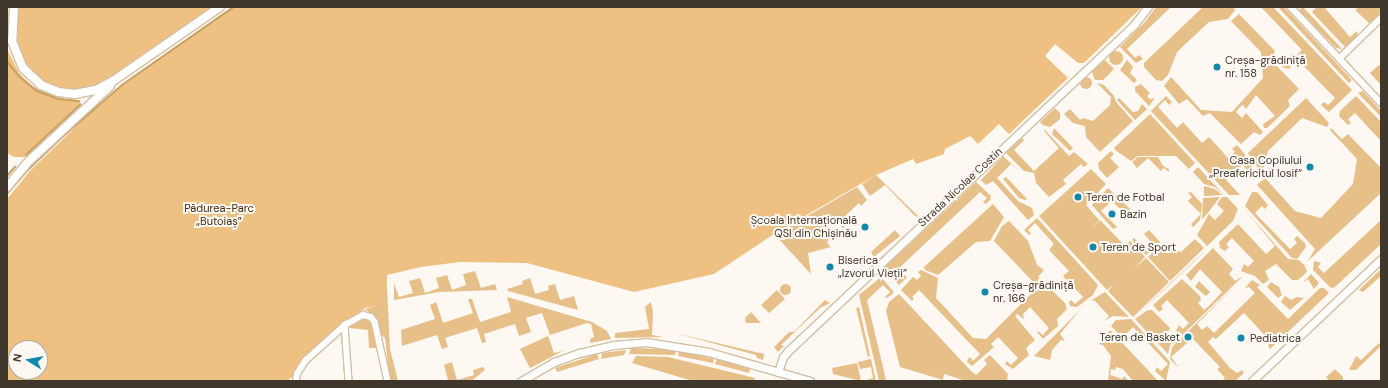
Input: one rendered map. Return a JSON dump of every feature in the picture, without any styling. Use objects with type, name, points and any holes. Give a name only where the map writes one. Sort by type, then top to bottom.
[{"type":"highway","points":[[7,19],[12,7]]},
{"type":"highway","points":[[12,7],[11,34],[15,53],[27,73],[41,85],[58,92],[81,94],[96,90],[126,72],[219,8]]},
{"type":"highway","points":[[7,187],[29,161],[126,72]]},
{"type":"main road","name":"Strada Nicolae Costin","points":[[778,372],[783,356],[788,351],[1128,30],[1148,7]]},
{"type":"main road","points":[[1252,381],[1381,259]]},
{"type":"main road","points":[[521,381],[554,362],[579,353],[613,345],[646,342],[697,349],[810,381]]},
{"type":"street","points":[[1291,7],[1381,103]]},
{"type":"street","points":[[1340,58],[1381,18]]},
{"type":"street","points":[[296,381],[305,361],[345,326],[360,316],[373,318],[388,381]]},
{"type":"street","points":[[345,326],[349,381]]},
{"type":"shaded area","points":[[318,7],[385,290],[387,288],[390,349],[398,381],[390,381],[385,338],[380,334],[376,319],[365,309],[375,306]]},
{"type":"shaded area","points":[[1156,7],[1171,7],[1127,49],[1135,58],[1139,55],[1143,59],[1136,63],[1120,47],[1145,22]]},
{"type":"shaded area","points":[[1203,7],[1233,7],[1235,10],[1228,19],[1209,22],[1177,52],[1168,75],[1162,81],[1156,80],[1144,67],[1144,63]]},
{"type":"shaded area","points":[[1261,7],[1273,7],[1352,90],[1329,112],[1321,105],[1324,102],[1328,105],[1335,98],[1296,58],[1289,64],[1291,67],[1289,69],[1282,67],[1292,54],[1295,57],[1302,50]]},
{"type":"shaded area","points":[[1278,7],[1284,7],[1352,80],[1349,83]]},
{"type":"shaded area","points":[[1303,7],[1342,49],[1336,48],[1299,10]]},
{"type":"shaded area","points":[[1317,7],[1324,7],[1350,37],[1357,31],[1358,37],[1346,48],[1312,12]]},
{"type":"shaded area","points":[[1359,7],[1381,7],[1381,15],[1369,23],[1355,10]]},
{"type":"shaded area","points":[[1239,14],[1275,51],[1271,60],[1299,89],[1288,100],[1290,106],[1267,128],[1264,128],[1263,124],[1275,116],[1256,95],[1246,109],[1243,105],[1240,107],[1236,112],[1242,118],[1246,113],[1263,132],[1260,135],[1254,132],[1241,144],[1210,113],[1203,116],[1187,99],[1179,104],[1164,86],[1171,77],[1201,110],[1232,112],[1263,78],[1261,52],[1231,21]]},
{"type":"shaded area","points":[[1116,51],[1121,53],[1123,58],[1121,63],[1116,65],[1111,63],[1109,58],[1111,53]]},
{"type":"shaded area","points":[[1105,60],[1114,69],[1103,80],[1095,80],[1092,72]]},
{"type":"shaded area","points":[[1127,60],[1133,67],[1130,73],[1137,80],[1134,83],[1120,70]]},
{"type":"shaded area","points":[[1379,65],[1381,67],[1381,85],[1370,73]]},
{"type":"shaded area","points":[[1086,77],[1090,79],[1092,83],[1090,87],[1086,89],[1082,87],[1080,83],[1082,79]]},
{"type":"shaded area","points":[[1097,83],[1104,85],[1114,96],[1116,102],[1133,121],[1100,152],[1086,137],[1085,126],[1073,123],[1064,114],[1070,109],[1080,120],[1083,118],[1093,121],[1110,105],[1111,97]]},
{"type":"shaded area","points":[[1141,84],[1150,93],[1147,96],[1150,99],[1155,98],[1149,106],[1135,91],[1135,87]]},
{"type":"shaded area","points":[[1363,91],[1381,111],[1381,117],[1358,93]]},
{"type":"shaded area","points":[[1166,96],[1172,102],[1169,105],[1165,100],[1158,107],[1177,128],[1183,122],[1202,143],[1209,137],[1228,158],[1235,152],[1232,149],[1237,145],[1243,152],[1256,174],[1253,177],[1243,165],[1226,180],[1240,195],[1229,195],[1151,111]]},
{"type":"shaded area","points":[[1356,96],[1381,122],[1381,141],[1355,113],[1348,119],[1351,123],[1348,125],[1339,116],[1340,111]]},
{"type":"shaded area","points":[[1119,98],[1133,112],[1138,111],[1142,104],[1147,109],[1135,120],[1117,100]]},
{"type":"shaded area","points":[[1306,98],[1329,123],[1327,127],[1302,118],[1268,151],[1262,174],[1248,153]]},
{"type":"shaded area","points":[[1055,108],[1060,113],[1060,119],[1050,127],[1043,125],[1040,122]]},
{"type":"shaded area","points":[[1150,114],[1195,163],[1189,169],[1176,156],[1138,156],[1131,161],[1115,150],[1114,148]]},
{"type":"shaded area","points":[[1054,128],[1073,148],[1070,151],[1052,134]]},
{"type":"shaded area","points":[[1331,128],[1342,139],[1348,134],[1381,168],[1381,193],[1308,261],[1315,249],[1257,185],[1265,178],[1295,211],[1321,218],[1353,184],[1357,159],[1330,130]]},
{"type":"shaded area","points":[[1045,130],[1069,156],[1074,152],[1088,164],[1084,167],[1081,164],[1063,180],[1066,184],[1049,197],[1036,183],[1034,173],[1024,171],[1006,153],[1022,138],[1024,140],[1014,150],[1034,171],[1059,148],[1044,131]]},
{"type":"shaded area","points":[[1111,151],[1114,154],[1110,158],[1119,167],[1107,178],[1099,169],[1098,163]]},
{"type":"shaded area","points":[[1003,156],[1022,173],[1011,164],[997,178],[1018,201],[1032,208],[1034,215],[1028,220],[993,181],[986,185],[981,180]]},
{"type":"shaded area","points":[[1138,157],[1158,157],[1163,166],[1169,169],[1169,172],[1164,168],[1161,171],[1148,158],[1137,168],[1132,162]]},
{"type":"shaded area","points":[[1198,167],[1225,196],[1215,187],[1204,184],[1193,172]]},
{"type":"shaded area","points":[[1091,169],[1106,184],[1086,205],[1099,220],[1091,229],[1100,220],[1125,246],[1130,241],[1145,257],[1134,269],[1146,258],[1169,282],[1133,317],[1108,291],[1114,284],[1107,290],[1039,216]]},
{"type":"shaded area","points":[[876,175],[918,216],[916,217],[885,185],[870,196],[862,184]]},
{"type":"shaded area","points":[[1006,177],[1027,199],[1025,200],[1019,198],[1003,179]]},
{"type":"shaded area","points":[[976,182],[991,196],[990,200],[986,204],[983,202],[987,198],[980,192],[897,270],[902,277],[905,275],[907,277],[899,285],[884,268]]},
{"type":"shaded area","points":[[1204,186],[1215,189],[1222,195],[1204,196]]},
{"type":"shaded area","points":[[857,187],[867,200],[861,206],[859,203],[845,216],[850,221],[843,228],[837,221],[832,221],[824,229],[830,236],[827,243],[831,247],[808,253],[811,274],[775,235]]},
{"type":"shaded area","points":[[1108,188],[1130,209],[1125,214],[1112,201],[1101,211],[1117,227],[1113,229],[1092,205]]},
{"type":"shaded area","points":[[1191,192],[1202,204],[1201,214],[1188,201],[1192,197],[1188,193]]},
{"type":"shaded area","points":[[1252,192],[1257,192],[1268,205],[1265,209],[1262,206],[1255,213],[1290,249],[1297,243],[1294,239],[1297,236],[1305,243],[1306,247],[1297,259],[1292,258],[1245,206]]},
{"type":"shaded area","points":[[1220,197],[1207,214],[1202,219],[1203,198]]},
{"type":"shaded area","points":[[1222,197],[1227,197],[1238,209],[1233,221],[1207,246],[1197,235],[1209,214],[1215,220],[1224,211],[1217,204]]},
{"type":"shaded area","points":[[993,204],[1004,217],[990,241],[976,242],[938,275],[925,270],[924,267]]},
{"type":"shaded area","points":[[1244,209],[1288,259],[1299,260],[1305,266],[1307,272],[1298,280],[1292,280],[1276,264],[1265,271],[1269,280],[1263,284],[1255,276],[1241,271],[1244,264],[1248,267],[1254,261],[1232,238],[1226,244],[1229,247],[1225,251],[1220,248],[1219,242],[1238,224],[1266,254],[1275,246]]},
{"type":"shaded area","points":[[1201,214],[1200,220],[1193,227],[1191,224]]},
{"type":"shaded area","points":[[1037,218],[1098,285],[1093,295],[1077,307],[1070,306],[1069,302],[1071,300],[1075,304],[1083,297],[1063,276],[1069,271],[1049,250],[1054,244],[1035,223],[1028,230],[1031,234],[1029,235],[1024,230]]},
{"type":"shaded area","points":[[1381,220],[1381,244],[1335,287],[1331,288],[1313,270],[1314,261],[1321,263],[1318,267],[1324,273]]},
{"type":"shaded area","points":[[1009,221],[1028,241],[1037,265],[1044,270],[1038,277],[1065,303],[1067,309],[1057,319],[1058,326],[1043,339],[1037,332],[1038,331],[1043,335],[1049,328],[1030,307],[1023,314],[1024,319],[1017,314],[1015,316],[1035,340],[1026,348],[1029,355],[1013,369],[1005,364],[1007,361],[1011,365],[1018,358],[998,337],[991,344],[994,347],[972,366],[967,362],[968,359],[970,357],[973,361],[980,354],[919,290],[912,297],[914,299],[912,301],[901,290],[913,277],[917,280],[921,276],[918,272],[921,270],[938,278],[936,298],[973,338],[986,339],[1038,287],[994,241],[1002,226]]},
{"type":"shaded area","points":[[895,230],[900,236],[874,257],[871,252]]},
{"type":"shaded area","points":[[1149,230],[1160,242],[1146,255],[1132,240],[1134,238],[1147,251],[1153,244],[1144,234]]},
{"type":"shaded area","points":[[1195,239],[1204,248],[1170,281],[1148,257],[1161,244],[1181,252]]},
{"type":"shaded area","points":[[1213,248],[1233,269],[1229,274],[1235,281],[1243,276],[1172,345],[1173,340],[1179,334],[1176,331],[1179,325],[1183,329],[1189,323],[1167,300],[1161,306],[1163,309],[1159,312],[1153,305],[1182,279],[1200,296],[1201,300],[1198,303],[1204,310],[1210,305],[1222,292],[1200,269],[1191,281],[1186,275]]},
{"type":"shaded area","points":[[1206,250],[1197,259],[1135,317],[1164,289]]},
{"type":"shaded area","points":[[1381,269],[1381,276],[1363,292],[1359,290]]},
{"type":"shaded area","points":[[475,271],[481,288],[495,284],[497,290],[439,292],[394,300],[394,283],[399,297],[413,293],[409,281],[420,278],[425,293],[439,288],[436,278],[447,275],[452,290],[466,285],[463,274]]},
{"type":"shaded area","points":[[1311,274],[1319,283],[1314,289],[1308,279],[1302,283]]},
{"type":"shaded area","points":[[881,277],[893,291],[893,294],[886,298],[885,297],[890,292],[883,285],[867,300],[886,380],[889,381],[879,381],[859,295]]},
{"type":"shaded area","points":[[1244,277],[1197,324],[1202,330],[1207,326],[1214,333],[1255,293],[1249,287],[1245,288],[1252,280],[1260,285],[1257,287],[1288,319],[1320,288],[1324,288],[1329,293],[1270,349],[1268,345],[1271,342],[1244,313],[1216,339],[1213,337],[1208,342],[1230,368],[1237,373],[1242,370],[1244,373],[1235,381],[1222,381],[1225,378],[1217,369],[1220,367],[1193,339],[1196,335],[1171,357],[1179,368],[1170,359],[1172,347]]},
{"type":"shaded area","points":[[530,278],[535,294],[549,290],[548,286],[555,284],[560,300],[574,296],[578,310],[508,291],[507,289],[523,284],[522,281]]},
{"type":"shaded area","points":[[1199,281],[1210,292],[1206,296],[1195,287]]},
{"type":"shaded area","points":[[1271,282],[1279,287],[1282,295],[1278,298],[1267,287]]},
{"type":"shaded area","points":[[785,283],[789,285],[791,289],[789,293],[785,295],[781,293],[779,289],[781,285]]},
{"type":"shaded area","points":[[777,290],[785,299],[769,313],[761,305]]},
{"type":"shaded area","points":[[1105,292],[1129,317],[1113,316],[1104,321],[1109,316],[1094,300],[1090,301]]},
{"type":"shaded area","points":[[899,294],[971,371],[976,375],[987,364],[984,360],[990,355],[1008,374],[1007,381],[966,381],[944,374],[943,380],[900,367],[886,311],[889,302]]},
{"type":"shaded area","points":[[1285,296],[1291,300],[1297,297],[1304,298],[1290,310],[1281,302]]},
{"type":"shaded area","points":[[507,297],[592,322],[607,331],[611,339],[590,343],[590,339],[594,337],[591,324],[587,323],[550,335],[542,313],[526,318],[531,332],[519,336],[515,324],[484,334],[486,342],[482,343],[477,328],[445,338],[448,347],[442,349],[437,335],[402,346],[401,330],[435,319],[430,305],[436,302],[443,323],[473,313],[468,299],[472,299],[480,322],[511,312]]},
{"type":"shaded area","points":[[825,300],[830,303],[820,308],[781,345],[784,346],[778,352],[774,347],[789,332],[794,332]]},
{"type":"shaded area","points":[[651,302],[653,312],[652,335],[664,337],[615,338],[615,333],[649,329],[645,307]]},
{"type":"shaded area","points":[[859,307],[870,356],[868,357],[856,308]]},
{"type":"shaded area","points":[[1080,310],[1060,334],[1065,341],[1061,340],[1052,350],[1050,360],[1034,356]]},
{"type":"shaded area","points":[[1148,310],[1152,310],[1170,328],[1167,334],[1172,339],[1168,354],[1135,319]]},
{"type":"shaded area","points":[[751,312],[761,323],[746,323],[745,318]]},
{"type":"shaded area","points":[[362,317],[373,323],[381,360],[377,348],[369,348],[368,330],[349,328]]},
{"type":"shaded area","points":[[1131,319],[1170,362],[1166,381],[1155,371],[1157,367],[1161,371],[1168,364],[1133,327],[1126,334],[1129,337],[1124,339],[1111,326],[1116,320]]},
{"type":"shaded area","points":[[1110,330],[1158,381],[1133,381],[1123,369],[1116,367],[1115,370],[1111,369],[1110,375],[1122,379],[1124,376],[1129,381],[1108,381],[1111,356],[1103,345],[1099,344]]},
{"type":"shaded area","points":[[675,333],[764,354],[763,360],[757,358],[756,355]]},
{"type":"shaded area","points":[[548,336],[554,353],[563,351],[530,368],[520,349]]},
{"type":"shaded area","points":[[1379,343],[1381,346],[1356,370],[1349,370],[1356,356],[1361,360]]},
{"type":"shaded area","points":[[631,348],[676,351],[675,355],[629,354]]},
{"type":"shaded area","points":[[626,350],[624,355],[601,359],[602,353]]},
{"type":"shaded area","points":[[679,351],[714,359],[713,363],[678,356]]},
{"type":"shaded area","points":[[597,354],[599,359],[557,372],[555,368]]},
{"type":"shaded area","points":[[636,356],[668,357],[755,378],[754,381],[693,381],[632,363]]},
{"type":"shaded area","points":[[717,359],[750,369],[749,373],[715,364]]},
{"type":"shaded area","points":[[871,359],[876,381],[863,381],[873,378],[871,367],[860,369],[858,362]]},
{"type":"shaded area","points":[[452,362],[457,380],[474,375],[473,370],[483,367],[485,370],[471,381],[446,381],[448,380],[444,365]]},
{"type":"shaded area","points":[[857,363],[861,381],[833,374],[832,368]]},
{"type":"shaded area","points":[[1335,369],[1343,377],[1343,381],[1329,381],[1326,377]]},
{"type":"green space","points":[[18,7],[212,7],[101,83],[74,91],[44,82],[25,64],[16,43]]},
{"type":"green space","name":"Pădurea-Parc „Butoiaș”","points":[[232,7],[1142,7],[1084,63],[1078,63],[1055,44],[1045,56],[1068,78],[1009,134],[999,124],[978,144],[970,136],[945,149],[944,154],[916,164],[913,159],[876,175],[774,234],[714,274],[634,292],[527,263],[460,262],[421,267],[387,275],[387,288],[375,306],[365,308],[344,323],[303,360],[294,375],[287,381],[7,381],[7,199],[30,171],[108,96]]},
{"type":"green space","points":[[7,49],[19,73],[32,86],[58,98],[79,100],[81,105],[25,157],[14,157],[7,153]]},
{"type":"waterway","points":[[7,194],[29,169],[59,140],[122,85],[234,7]]},
{"type":"waterway","points":[[7,61],[20,77],[37,91],[59,99],[79,101]]},
{"type":"waterway","points":[[26,155],[80,105]]},
{"type":"waterway","points":[[7,176],[15,167]]},
{"type":"place","name":"Creșa-grădiniță nr. 158","points":[[1217,67]]},
{"type":"place","name":"Casa Copilului „Preafericitul Iosif“","points":[[1310,167]]},
{"type":"place","name":"Teren de Fotbal","points":[[1078,197]]},
{"type":"place","name":"Bazin","points":[[1112,214]]},
{"type":"place","name":"Școala Internațională QSI din Chișinău","points":[[865,227]]},
{"type":"place","name":"Teren de Sport","points":[[1093,247]]},
{"type":"place","name":"Biserica „Izvorul Vieții”","points":[[830,267]]},
{"type":"place","name":"Creșa-grădiniță nr. 166","points":[[985,292]]},
{"type":"place","name":"Teren de Basket","points":[[1188,337]]},
{"type":"place","name":"Pediatrica","points":[[1241,338]]}]
